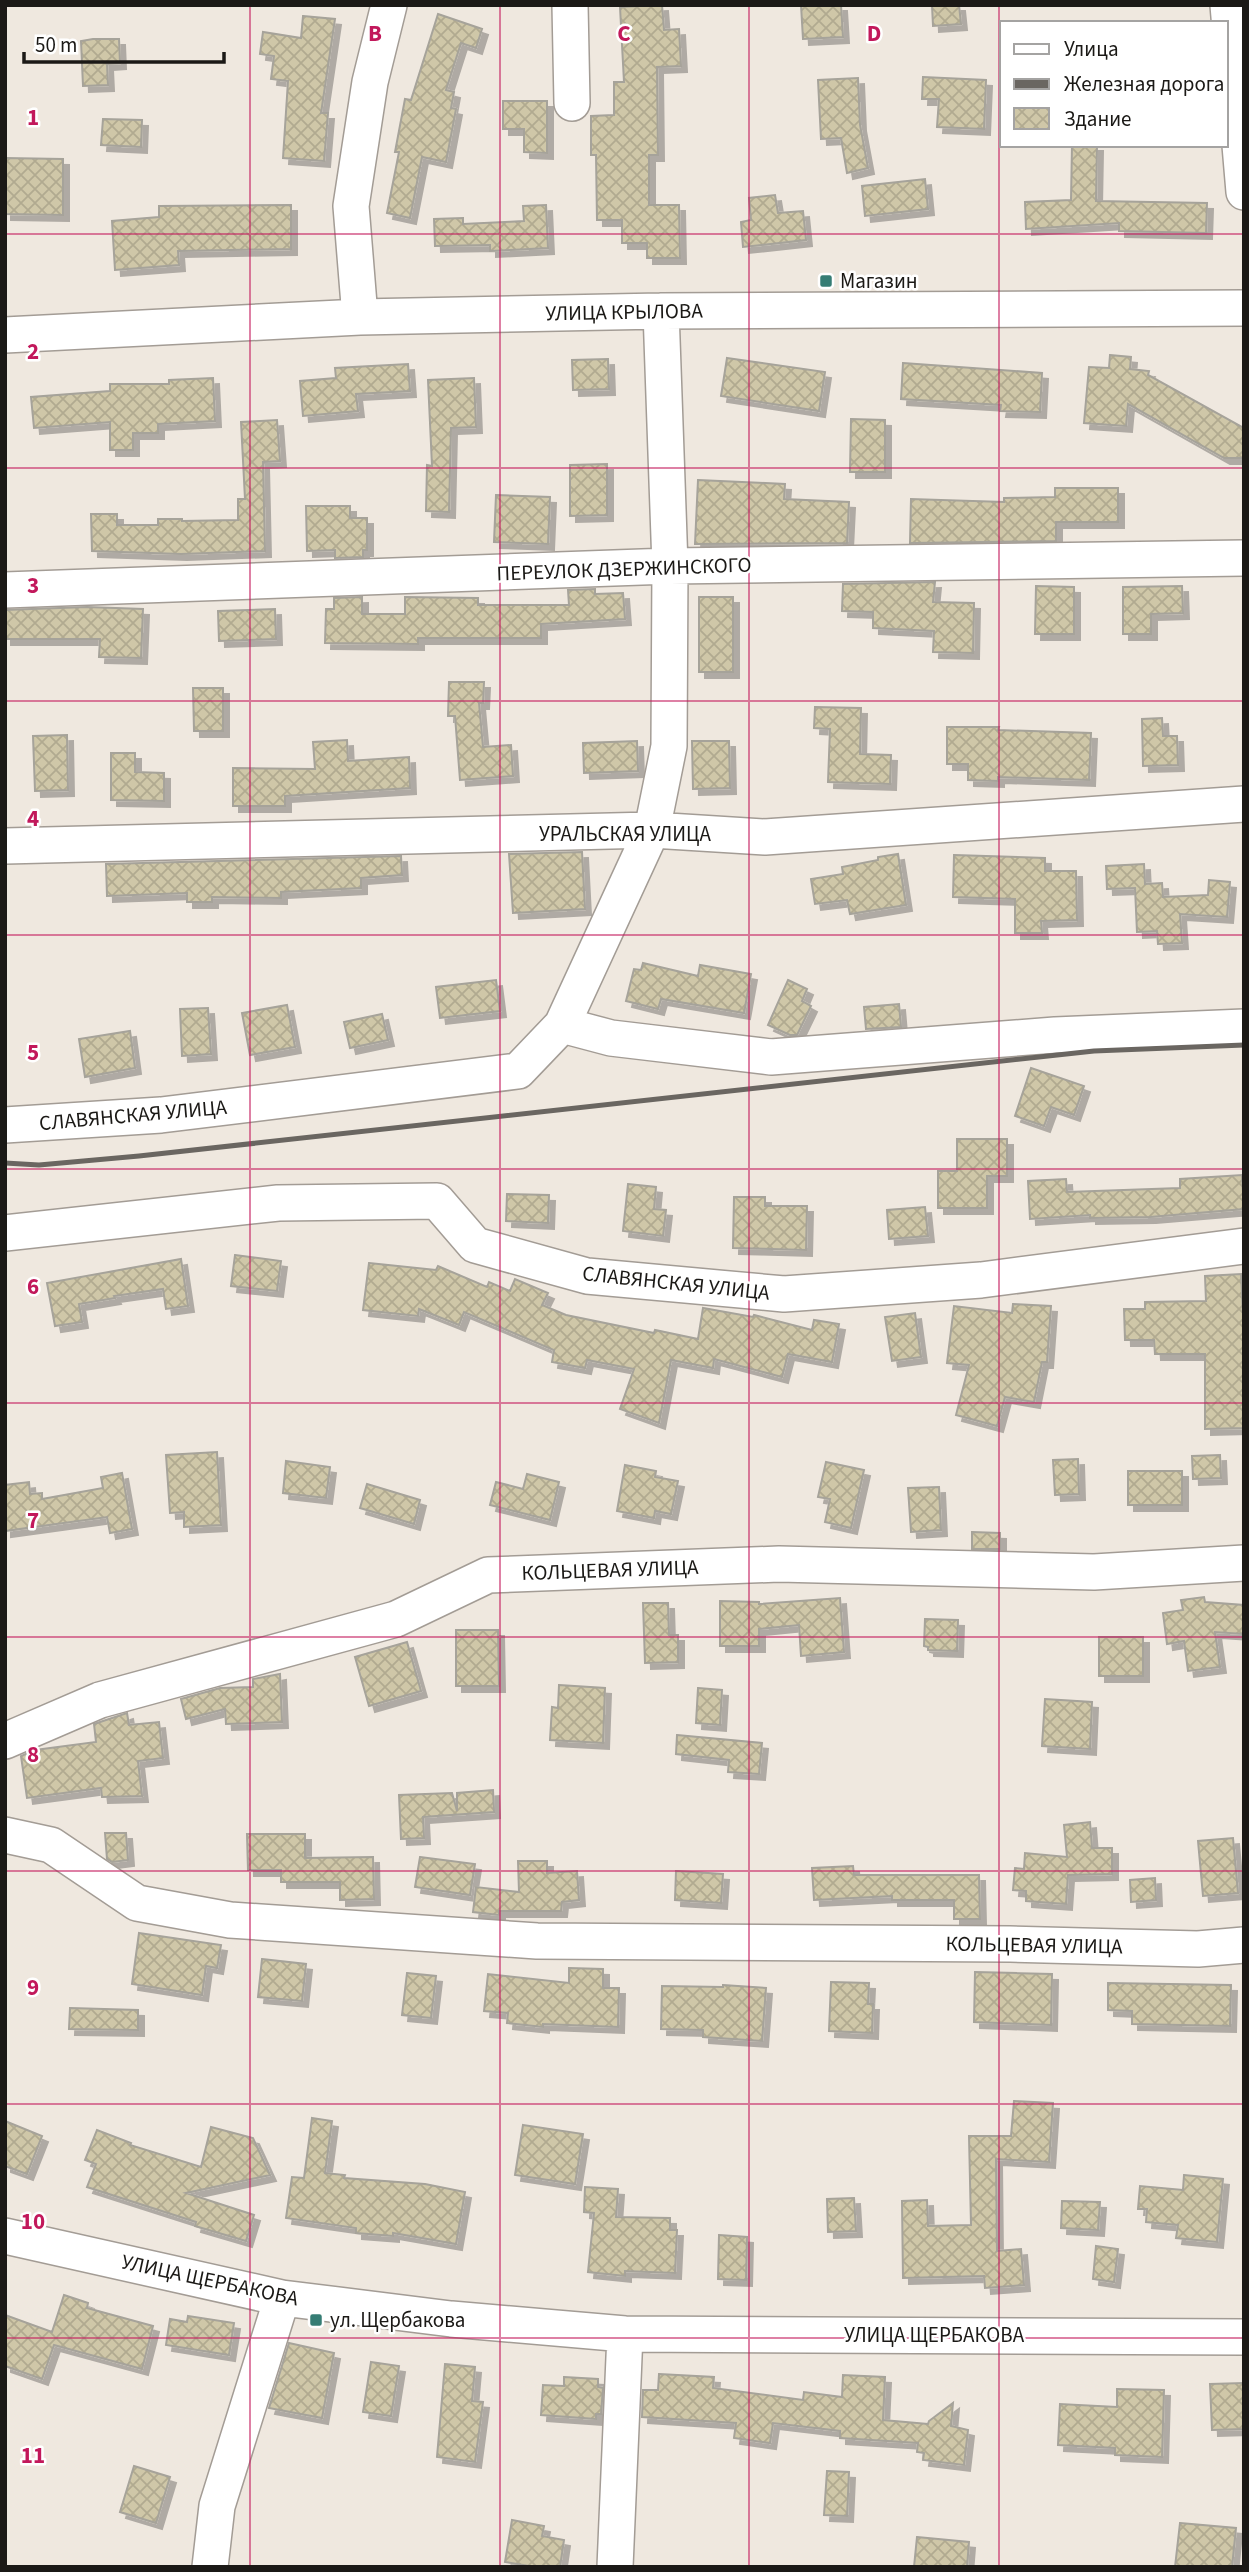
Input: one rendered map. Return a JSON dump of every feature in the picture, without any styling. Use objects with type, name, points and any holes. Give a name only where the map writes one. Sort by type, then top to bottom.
[{"type":"street","points":[[360,317],[351,206],[370,82],[389,5]]},
{"type":"street","points":[[570,5],[572,103]]},
{"type":"street","points":[[1228,5],[1244,192]]},
{"type":"street","name":"УЛИЦА КРЫЛОВА","points":[[5,335],[360,317],[661,311],[1244,308]]},
{"type":"street","name":"СЛАВЯНСКАЯ УЛИЦА","points":[[5,1125],[160,1115],[518,1071],[562,1025],[652,830],[669,746],[670,566],[661,311]]},
{"type":"street","name":"ПЕРЕУЛОК ДЗЕРЖИНСКОГО","points":[[5,590],[670,566],[1244,558]]},
{"type":"street","name":"УРАЛЬСКАЯ УЛИЦА","points":[[5,846],[652,830],[765,837],[1244,804]]},
{"type":"street","points":[[562,1025],[611,1038],[771,1057],[1055,1035],[1244,1027]]},
{"type":"street","name":"СЛАВЯНСКАЯ УЛИЦА","points":[[5,1233],[278,1203],[437,1200],[475,1245],[575,1273],[784,1294],[981,1280],[1244,1246]]},
{"type":"street","name":"КОЛЬЦЕВАЯ УЛИЦА","points":[[5,1741],[100,1700],[396,1619],[488,1575],[779,1564],[1094,1572],[1244,1563]]},
{"type":"street","name":"КОЛЬЦЕВАЯ УЛИЦА","points":[[5,1835],[51,1845],[137,1902],[230,1920],[537,1941],[1010,1944],[1198,1949],[1244,1945]]},
{"type":"street","name":"УЛИЦА ЩЕРБАКОВА","points":[[5,2236],[282,2298],[451,2319],[625,2334],[1244,2337]]},
{"type":"street","points":[[210,2567],[217,2506],[282,2298]]},
{"type":"street","points":[[615,2567],[625,2334]]},
{"type":"building","points":[[662,5],[664,30],[679,29],[681,66],[657,67],[658,155],[649,155],[649,205],[679,205],[680,258],[647,258],[647,243],[622,243],[622,220],[597,220],[596,155],[591,155],[591,116],[614,115],[614,82],[624,82],[620,7]]},
{"type":"building","points":[[801,5],[841,5],[843,37],[803,39]]},
{"type":"building","points":[[932,5],[959,5],[961,24],[933,26]]},
{"type":"building","points":[[438,14],[482,29],[476,48],[461,43],[446,90],[454,92],[451,108],[456,109],[446,162],[422,157],[410,218],[387,213],[399,152],[395,152],[405,99],[411,100]]},
{"type":"building","points":[[303,16],[335,19],[321,113],[328,113],[324,161],[283,158],[288,81],[271,79],[274,56],[260,54],[263,32],[301,38]]},
{"type":"building","points":[[119,39],[120,63],[107,64],[108,85],[83,86],[81,41]]},
{"type":"building","points":[[923,77],[986,80],[984,129],[937,127],[939,99],[922,99]]},
{"type":"building","points":[[858,78],[860,125],[868,168],[847,173],[841,138],[821,139],[818,80]]},
{"type":"building","points":[[503,101],[547,101],[547,153],[524,152],[524,129],[503,129]]},
{"type":"building","points":[[103,119],[142,120],[141,147],[101,145]]},
{"type":"building","points":[[1072,147],[1097,147],[1096,201],[1207,203],[1206,233],[1119,231],[1119,223],[1026,229],[1025,202],[1071,200]]},
{"type":"building","points":[[5,158],[63,159],[63,215],[5,214]]},
{"type":"building","points":[[925,179],[928,209],[865,216],[862,186]]},
{"type":"building","points":[[775,195],[778,213],[803,211],[806,240],[743,247],[741,222],[751,220],[749,198]]},
{"type":"building","points":[[291,205],[291,249],[178,251],[179,265],[115,270],[112,221],[159,217],[159,206]]},
{"type":"building","points":[[546,205],[548,248],[490,251],[490,245],[435,246],[434,219],[463,218],[463,224],[524,221],[523,206]]},
{"type":"building","points":[[1110,355],[1131,357],[1130,369],[1149,371],[1148,375],[1244,428],[1244,458],[1224,458],[1128,404],[1126,426],[1084,423],[1089,367],[1109,368]]},
{"type":"building","points":[[727,358],[825,372],[819,411],[721,396]]},
{"type":"building","points":[[608,359],[609,389],[573,390],[572,360]]},
{"type":"building","points":[[903,363],[1042,373],[1040,412],[1000,411],[1001,405],[901,399]]},
{"type":"building","points":[[408,364],[410,391],[356,394],[358,411],[303,416],[300,381],[336,378],[335,368]]},
{"type":"building","points":[[213,378],[215,421],[158,424],[158,433],[133,433],[133,450],[110,450],[110,422],[34,428],[31,397],[110,391],[110,384],[169,384],[169,380]]},
{"type":"building","points":[[474,378],[476,427],[451,428],[449,512],[426,511],[427,465],[432,466],[428,380]]},
{"type":"building","points":[[851,419],[885,420],[885,472],[850,472]]},
{"type":"building","points":[[277,420],[280,461],[263,462],[265,551],[181,554],[92,551],[91,514],[117,514],[117,525],[158,525],[158,519],[238,520],[238,499],[245,499],[241,422]]},
{"type":"building","points":[[607,464],[607,515],[570,516],[570,465]]},
{"type":"building","points":[[698,480],[785,484],[784,499],[849,502],[847,543],[695,544]]},
{"type":"building","points":[[1055,488],[1118,488],[1118,522],[1056,522],[1056,541],[910,543],[911,499],[1004,502],[1004,498],[1055,497]]},
{"type":"building","points":[[496,495],[550,497],[548,544],[494,542]]},
{"type":"building","points":[[306,506],[350,506],[350,518],[367,518],[367,550],[363,550],[363,557],[335,558],[335,550],[307,551]]},
{"type":"building","points":[[935,582],[933,602],[974,603],[973,653],[933,652],[934,631],[873,628],[873,612],[842,611],[843,584]]},
{"type":"building","points":[[1036,586],[1074,587],[1074,634],[1035,634]]},
{"type":"building","points":[[1182,586],[1183,613],[1151,614],[1151,634],[1123,634],[1123,587]]},
{"type":"building","points":[[595,589],[595,594],[623,593],[625,619],[541,624],[541,638],[418,638],[418,644],[325,643],[326,609],[334,609],[334,598],[362,597],[362,614],[405,614],[405,597],[478,598],[478,605],[569,605],[568,590]]},
{"type":"building","points":[[699,597],[733,597],[733,672],[699,672]]},
{"type":"building","points":[[87,607],[143,609],[141,658],[99,657],[100,639],[5,639],[5,610]]},
{"type":"building","points":[[275,609],[276,639],[219,641],[218,611]]},
{"type":"building","points":[[449,682],[484,682],[483,703],[479,703],[483,747],[511,745],[513,776],[460,780],[455,716],[448,716]]},
{"type":"building","points":[[193,688],[223,688],[223,731],[194,731]]},
{"type":"building","points":[[815,707],[861,708],[860,754],[891,755],[890,784],[828,782],[830,729],[814,728]]},
{"type":"building","points":[[1162,718],[1163,736],[1177,736],[1178,765],[1143,766],[1142,719]]},
{"type":"building","points":[[947,727],[999,727],[998,730],[1091,733],[1089,780],[998,777],[998,781],[968,780],[968,764],[947,764]]},
{"type":"building","points":[[67,735],[68,790],[35,791],[33,736]]},
{"type":"building","points":[[347,740],[348,761],[409,757],[410,788],[285,796],[285,806],[233,806],[233,768],[315,769],[313,742]]},
{"type":"building","points":[[637,741],[638,771],[584,773],[583,743]]},
{"type":"building","points":[[692,741],[729,741],[730,788],[693,789]]},
{"type":"building","points":[[111,753],[135,753],[135,772],[164,773],[164,801],[111,800]]},
{"type":"building","points":[[582,852],[585,909],[513,913],[509,854]]},
{"type":"building","points":[[898,854],[906,905],[850,914],[847,900],[815,904],[811,879],[843,874],[842,867]]},
{"type":"building","points":[[954,855],[1045,858],[1045,871],[1076,871],[1077,920],[1041,921],[1042,933],[1015,933],[1015,899],[953,897]]},
{"type":"building","points":[[401,856],[402,875],[361,878],[361,888],[281,892],[281,898],[212,897],[212,902],[187,902],[187,893],[107,896],[106,864]]},
{"type":"building","points":[[1144,864],[1145,884],[1162,883],[1163,897],[1208,895],[1209,880],[1230,882],[1227,917],[1180,914],[1182,943],[1158,944],[1157,931],[1137,932],[1135,888],[1107,889],[1106,866]]},
{"type":"building","points":[[643,963],[698,976],[700,965],[751,974],[744,1013],[661,999],[658,1009],[626,1001],[634,969],[641,970]]},
{"type":"building","points":[[496,980],[500,1011],[440,1018],[436,987]]},
{"type":"building","points":[[788,980],[807,989],[802,1001],[811,1006],[797,1035],[790,1035],[768,1025]]},
{"type":"building","points":[[899,1004],[901,1027],[866,1029],[864,1007]]},
{"type":"building","points":[[287,1005],[295,1047],[250,1055],[242,1013]]},
{"type":"building","points":[[208,1008],[211,1054],[182,1056],[180,1009]]},
{"type":"building","points":[[382,1014],[388,1040],[350,1048],[344,1022]]},
{"type":"building","points":[[130,1031],[135,1068],[85,1077],[79,1039]]},
{"type":"building","points":[[1031,1068],[1084,1086],[1074,1115],[1051,1107],[1044,1126],[1015,1116]]},
{"type":"building","points":[[957,1139],[1007,1139],[1007,1176],[987,1176],[987,1208],[938,1208],[938,1171],[957,1171]]},
{"type":"building","points":[[1242,1175],[1244,1209],[1150,1217],[1090,1218],[1090,1215],[1030,1219],[1028,1181],[1066,1179],[1067,1192],[1180,1188],[1180,1179]]},
{"type":"building","points":[[628,1184],[656,1187],[654,1209],[666,1210],[663,1236],[623,1231]]},
{"type":"building","points":[[507,1194],[549,1195],[548,1223],[506,1221]]},
{"type":"building","points":[[734,1197],[765,1197],[765,1206],[807,1206],[806,1250],[733,1248]]},
{"type":"building","points":[[925,1207],[928,1236],[889,1239],[887,1210]]},
{"type":"building","points":[[235,1255],[281,1261],[277,1291],[231,1286]]},
{"type":"building","points":[[181,1259],[188,1306],[166,1309],[163,1289],[114,1296],[115,1298],[79,1304],[82,1322],[55,1326],[47,1283]]},
{"type":"building","points":[[369,1263],[436,1270],[438,1266],[487,1287],[489,1282],[510,1291],[515,1279],[548,1293],[542,1305],[566,1315],[698,1339],[703,1308],[753,1317],[754,1315],[812,1330],[814,1320],[839,1324],[832,1362],[788,1354],[782,1377],[714,1359],[713,1368],[671,1360],[659,1423],[620,1409],[634,1369],[587,1360],[585,1368],[552,1362],[554,1350],[464,1312],[459,1325],[419,1309],[418,1316],[363,1310]]},
{"type":"building","points":[[1241,1274],[1244,1334],[1243,1428],[1205,1429],[1205,1354],[1155,1354],[1154,1340],[1125,1340],[1124,1309],[1145,1309],[1145,1302],[1206,1301],[1205,1276]]},
{"type":"building","points":[[1013,1304],[1051,1306],[1047,1362],[1042,1362],[1034,1402],[1005,1397],[997,1426],[956,1415],[969,1365],[947,1363],[954,1306],[1012,1313]]},
{"type":"building","points":[[915,1313],[921,1357],[892,1361],[885,1317]]},
{"type":"building","points":[[217,1452],[221,1525],[184,1527],[184,1512],[170,1513],[166,1455]]},
{"type":"building","points":[[1220,1455],[1221,1478],[1193,1479],[1192,1456]]},
{"type":"building","points":[[1078,1459],[1079,1494],[1055,1495],[1053,1460]]},
{"type":"building","points":[[286,1461],[330,1467],[326,1498],[283,1493]]},
{"type":"building","points":[[826,1462],[864,1470],[851,1528],[825,1522],[830,1499],[818,1497]]},
{"type":"building","points":[[625,1465],[656,1471],[655,1477],[678,1481],[671,1514],[655,1511],[654,1518],[617,1511]]},
{"type":"building","points":[[1128,1471],[1182,1471],[1182,1505],[1128,1505]]},
{"type":"building","points":[[122,1473],[132,1529],[110,1533],[107,1517],[5,1531],[5,1485],[29,1482],[30,1494],[42,1493],[42,1499],[103,1488],[101,1477]]},
{"type":"building","points":[[527,1474],[559,1482],[550,1520],[490,1505],[496,1482],[523,1489]]},
{"type":"building","points":[[367,1484],[420,1500],[414,1524],[360,1508]]},
{"type":"building","points":[[939,1487],[941,1530],[911,1532],[908,1488]]},
{"type":"building","points":[[972,1532],[1000,1533],[1000,1549],[972,1549]]},
{"type":"building","points":[[1204,1597],[1205,1602],[1244,1605],[1244,1634],[1215,1632],[1220,1667],[1188,1671],[1184,1641],[1167,1644],[1163,1613],[1183,1610],[1181,1600]]},
{"type":"building","points":[[840,1598],[844,1652],[801,1656],[799,1625],[759,1629],[759,1646],[720,1646],[720,1601],[759,1604]]},
{"type":"building","points":[[643,1603],[668,1603],[669,1635],[678,1635],[678,1662],[645,1663]]},
{"type":"building","points":[[925,1619],[958,1620],[957,1651],[928,1650],[928,1647],[924,1646]]},
{"type":"building","points":[[456,1630],[498,1630],[499,1686],[456,1686]]},
{"type":"building","points":[[1099,1637],[1143,1637],[1143,1676],[1099,1676]]},
{"type":"building","points":[[407,1642],[421,1691],[369,1706],[355,1657]]},
{"type":"building","points":[[280,1674],[282,1722],[226,1724],[225,1709],[186,1719],[181,1699],[220,1688],[253,1687],[253,1679]]},
{"type":"building","points":[[559,1685],[605,1688],[603,1743],[550,1740],[552,1707],[558,1708]]},
{"type":"building","points":[[698,1688],[722,1690],[720,1725],[696,1723]]},
{"type":"building","points":[[1045,1699],[1092,1702],[1090,1749],[1042,1746]]},
{"type":"building","points":[[127,1713],[129,1725],[159,1722],[163,1758],[138,1761],[142,1796],[102,1797],[101,1788],[27,1798],[21,1756],[35,1750],[96,1742],[94,1724]]},
{"type":"building","points":[[677,1735],[762,1743],[759,1774],[728,1772],[729,1760],[676,1754]]},
{"type":"building","points":[[493,1790],[494,1812],[423,1817],[424,1838],[401,1839],[399,1795],[452,1793],[457,1811],[457,1793]]},
{"type":"building","points":[[1090,1822],[1092,1848],[1112,1848],[1112,1874],[1068,1875],[1066,1904],[1026,1901],[1026,1891],[1013,1890],[1015,1868],[1024,1869],[1025,1853],[1067,1857],[1064,1825]]},
{"type":"building","points":[[105,1833],[126,1833],[128,1860],[112,1862],[107,1859]]},
{"type":"building","points":[[247,1834],[305,1834],[305,1858],[373,1857],[374,1899],[340,1900],[340,1882],[281,1882],[281,1870],[248,1870]]},
{"type":"building","points":[[1233,1838],[1238,1893],[1203,1896],[1198,1841]]},
{"type":"building","points":[[420,1857],[475,1864],[470,1895],[415,1887]]},
{"type":"building","points":[[518,1861],[547,1861],[547,1873],[577,1871],[579,1900],[562,1902],[561,1911],[499,1911],[499,1915],[473,1912],[476,1887],[519,1892]]},
{"type":"building","points":[[853,1866],[854,1875],[979,1875],[980,1919],[954,1919],[954,1900],[892,1900],[892,1896],[814,1900],[812,1868]]},
{"type":"building","points":[[676,1871],[723,1874],[721,1903],[675,1900]]},
{"type":"building","points":[[1155,1878],[1156,1900],[1131,1902],[1130,1880]]},
{"type":"building","points":[[139,1933],[221,1945],[217,1968],[206,1966],[202,1995],[132,1984]]},
{"type":"building","points":[[262,1959],[306,1964],[302,2001],[258,1997]]},
{"type":"building","points":[[569,1968],[603,1969],[603,1988],[619,1988],[618,2027],[543,2024],[543,2027],[507,2023],[508,2013],[484,2011],[488,1974],[569,1983]]},
{"type":"building","points":[[975,1972],[1052,1974],[1051,2025],[974,2022]]},
{"type":"building","points":[[407,1973],[436,1976],[431,2018],[402,2015]]},
{"type":"building","points":[[831,1982],[869,1983],[868,2004],[873,2004],[872,2033],[829,2031]]},
{"type":"building","points":[[1108,1983],[1231,1985],[1230,2026],[1132,2024],[1132,2011],[1108,2010]]},
{"type":"building","points":[[723,1985],[766,1988],[762,2041],[703,2037],[703,2030],[661,2029],[662,1986]]},
{"type":"building","points":[[70,2008],[138,2010],[138,2030],[69,2029]]},
{"type":"building","points":[[1014,2101],[1053,2103],[1049,2162],[996,2159],[997,2251],[1021,2249],[1024,2285],[985,2288],[984,2276],[903,2278],[902,2201],[927,2200],[928,2226],[971,2225],[969,2136],[1011,2136]]},
{"type":"building","points":[[312,2118],[332,2121],[325,2173],[345,2175],[344,2178],[425,2184],[465,2192],[456,2244],[393,2233],[393,2236],[356,2233],[356,2228],[286,2218],[292,2177],[304,2178]]},
{"type":"building","points":[[5,2121],[42,2136],[27,2174],[5,2166]]},
{"type":"building","points":[[523,2125],[583,2134],[575,2184],[515,2175]]},
{"type":"building","points":[[211,2127],[253,2138],[270,2175],[186,2193],[254,2215],[246,2241],[195,2226],[196,2222],[87,2187],[96,2164],[85,2160],[97,2130],[131,2143],[130,2145],[201,2167]]},
{"type":"building","points":[[1184,2175],[1223,2179],[1217,2242],[1176,2238],[1178,2225],[1146,2222],[1147,2209],[1138,2209],[1140,2186],[1183,2190]]},
{"type":"building","points":[[585,2187],[618,2189],[616,2217],[670,2218],[670,2230],[677,2230],[675,2273],[625,2271],[625,2276],[588,2272],[594,2213],[584,2212]]},
{"type":"building","points":[[854,2198],[856,2231],[828,2232],[827,2199]]},
{"type":"building","points":[[1062,2201],[1100,2202],[1098,2230],[1061,2228]]},
{"type":"building","points":[[719,2235],[747,2237],[746,2280],[718,2279]]},
{"type":"building","points":[[1096,2246],[1118,2249],[1114,2282],[1093,2279]]},
{"type":"building","points":[[64,2295],[88,2303],[87,2308],[153,2326],[142,2369],[54,2345],[42,2379],[5,2366],[5,2315],[52,2332]]},
{"type":"building","points":[[188,2316],[234,2323],[229,2355],[166,2345],[170,2319],[187,2322]]},
{"type":"building","points":[[289,2343],[334,2353],[322,2418],[269,2408]]},
{"type":"building","points":[[371,2362],[399,2366],[391,2416],[363,2412]]},
{"type":"building","points":[[445,2364],[475,2367],[472,2401],[483,2402],[475,2462],[437,2457]]},
{"type":"building","points":[[659,2374],[714,2377],[713,2388],[803,2400],[804,2392],[842,2397],[843,2375],[885,2377],[883,2420],[928,2424],[953,2403],[951,2426],[968,2430],[964,2465],[923,2460],[924,2453],[917,2452],[918,2443],[840,2438],[840,2431],[773,2423],[770,2443],[734,2438],[736,2423],[642,2417],[643,2390],[658,2390]]},
{"type":"building","points":[[564,2377],[598,2379],[598,2387],[603,2388],[601,2414],[596,2414],[596,2419],[541,2415],[543,2385],[564,2386]]},
{"type":"building","points":[[1244,2383],[1244,2429],[1212,2430],[1210,2384]]},
{"type":"building","points":[[1117,2389],[1164,2390],[1162,2457],[1115,2455],[1115,2448],[1058,2445],[1060,2404],[1117,2407]]},
{"type":"building","points":[[134,2466],[170,2477],[156,2523],[120,2512]]},
{"type":"building","points":[[827,2471],[849,2472],[847,2516],[824,2515]]},
{"type":"building","points":[[512,2520],[544,2526],[542,2536],[564,2540],[560,2567],[535,2567],[505,2562]]},
{"type":"building","points":[[1180,2523],[1236,2528],[1232,2567],[1175,2567]]},
{"type":"building","points":[[917,2537],[969,2542],[967,2567],[914,2567]]},
{"type":"railway","points":[[5,1163],[39,1165],[139,1156],[1094,1051],[1244,1045]]},
{"type":"place","name":"Магазин","points":[[826,281]]},
{"type":"place","name":"ул. Щербакова","points":[[316,2320]]}]
